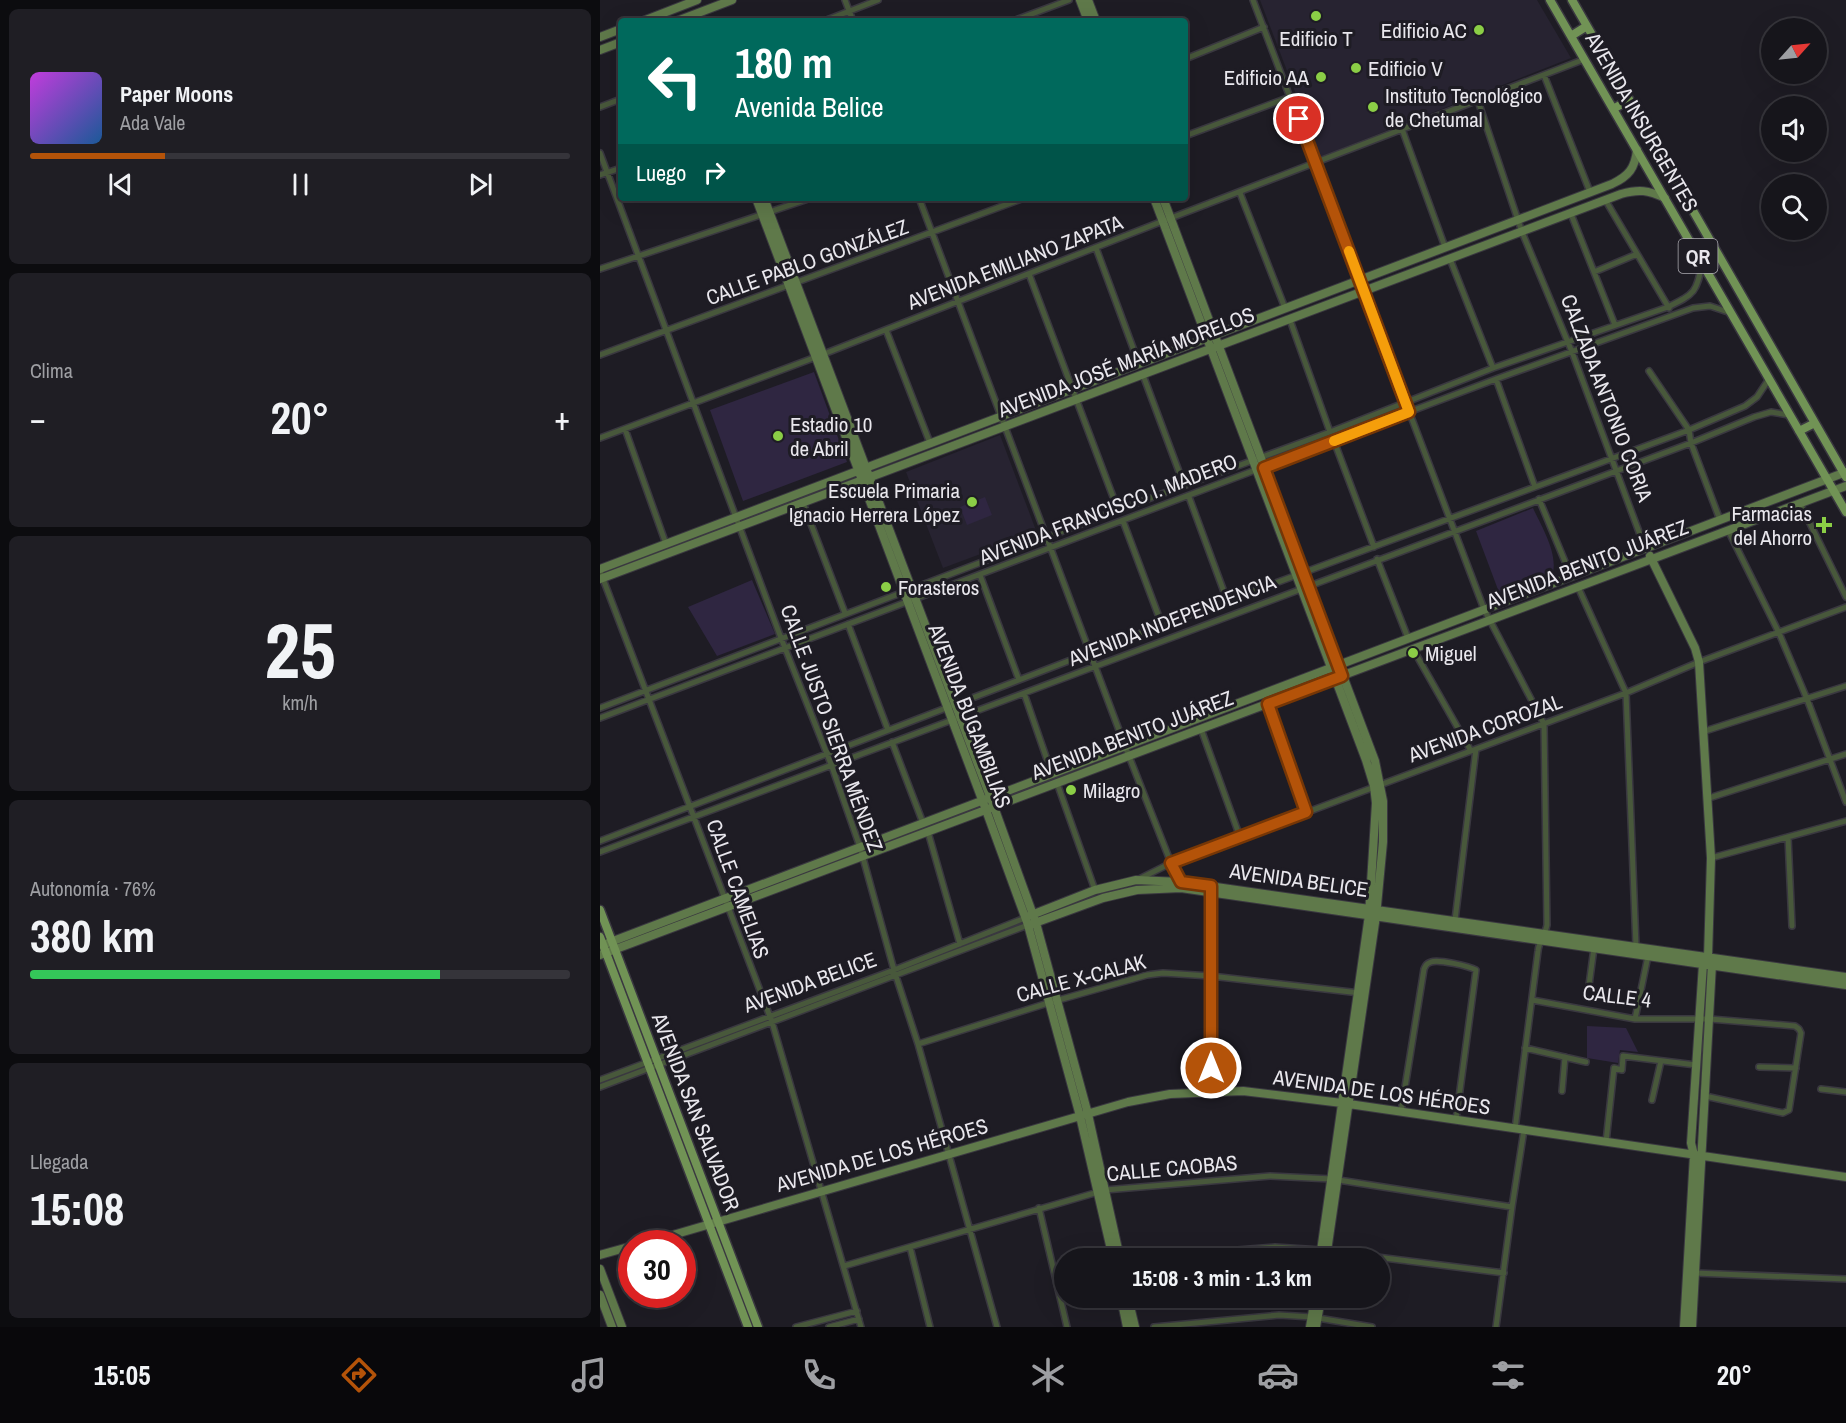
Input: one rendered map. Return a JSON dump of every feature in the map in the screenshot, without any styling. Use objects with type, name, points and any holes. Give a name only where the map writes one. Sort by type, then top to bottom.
[{"type":"main road","name":"AVENIDA INSURGENTES","points":[[1550,0],[1846,512]]},
{"type":"main road","name":"AVENIDA INSURGENTES","points":[[1572,0],[1845,474]]},
{"type":"main road","points":[[1571,36],[1587,26]]},
{"type":"main road","points":[[1613,109],[1629,100]]},
{"type":"main road","points":[[1799,431],[1815,423]]},
{"type":"main road","name":"AVENIDA SAN SALVADOR","points":[[600,910],[605,947],[718,1222],[758,1327]]},
{"type":"main road","name":"AVENIDA SAN SALVADOR","points":[[653,1064],[709,1225],[748,1327]]},
{"type":"street","points":[[650,18],[688,2],[692,18],[732,0]]},
{"type":"street","points":[[845,0],[852,18]]},
{"type":"street","points":[[832,18],[878,0]]},
{"type":"street","points":[[1020,18],[1069,0]]},
{"type":"street","points":[[1080,0],[1087,18]]},
{"type":"street","points":[[1088,0],[1095,18]]},
{"type":"street","points":[[1253,0],[1484,609],[1544,724],[1547,926],[1542,937],[1532,1000],[1515,1129]]},
{"type":"street","points":[[1188,57],[1264,27]]},
{"type":"street","points":[[600,37],[618,30]]},
{"type":"street","points":[[600,50],[618,43]]},
{"type":"street","name":"AVENIDA EMILIANO ZAPATA","points":[[600,438],[819,356],[1167,219],[1240,193],[1585,59]]},
{"type":"street","points":[[1544,75],[1590,192]]},
{"type":"street","points":[[1188,135],[1290,97]]},
{"type":"street","points":[[600,107],[618,100]]},
{"type":"street","name":"CALZADA ANTONIO CORIA","points":[[1478,101],[1522,232],[1572,352],[1645,548],[1699,662],[1711,858],[1706,960],[1699,1020],[1691,1143],[1698,1155]]},
{"type":"street","points":[[1402,129],[1445,248]]},
{"type":"street","name":"AVENIDA JOSÉ MARÍA MORELOS","points":[[601,574],[666,544],[1612,184],[1633,170],[1637,150]]},
{"type":"street","name":"CALLE JUSTO SIERRA MÉNDEZ","points":[[600,153],[618,200]]},
{"type":"street","points":[[600,176],[618,169]]},
{"type":"street","name":"AVENIDA JOSÉ MARÍA MORELOS","points":[[601,574],[803,503],[1621,194],[1641,189],[1665,198]]},
{"type":"street","points":[[1240,193],[1285,308]]},
{"type":"street","name":"CALLE JUSTO SIERRA MÉNDEZ","points":[[618,201],[781,638],[831,764],[860,847],[997,1327]]},
{"type":"street","name":"AVENIDA BUGAMBILIAS","points":[[758,201],[766,214],[793,285],[987,799],[1030,920],[1056,1000],[1117,1248]]},
{"type":"street","name":"AVENIDA BUGAMBILIAS","points":[[764,201],[766,214]]},
{"type":"street","points":[[600,269],[803,201]]},
{"type":"street","points":[[920,201],[1125,746],[1171,863],[1181,882]]},
{"type":"street","name":"CALLE PABLO GONZÁLEZ","points":[[600,355],[1016,201]]},
{"type":"street","points":[[1156,201],[1167,219]]},
{"type":"street","points":[[1163,201],[1167,219],[1383,801],[1383,833],[1373,912],[1325,1248]]},
{"type":"street","points":[[1606,201],[1672,315]]},
{"type":"street","points":[[1571,214],[1615,325]]},
{"type":"street","points":[[1096,248],[1139,364]]},
{"type":"street","points":[[1594,272],[1637,254]]},
{"type":"street","points":[[1450,260],[1493,368]]},
{"type":"street","name":"AVENIDA FRANCISCO I. MADERO","points":[[600,708],[1184,485],[1257,460],[1493,368],[1668,307],[1691,296],[1699,280],[1702,263]]},
{"type":"street","points":[[1029,274],[1118,510]]},
{"type":"street","name":"AVENIDA FRANCISCO I. MADERO","points":[[600,718],[911,599],[1261,470],[1496,379],[1672,315],[1693,308],[1710,306],[1731,313]]},
{"type":"street","points":[[1290,320],[1330,432]]},
{"type":"street","points":[[886,330],[930,443]]},
{"type":"street","points":[[1649,370],[1689,430],[1691,443],[1720,520]]},
{"type":"street","points":[[1143,375],[1184,485]]},
{"type":"street","points":[[1496,379],[1535,487]]},
{"type":"street","name":"AVENIDA INDEPENDENCIA","points":[[600,841],[1227,600],[1689,430],[1745,406],[1757,397],[1769,379]]},
{"type":"street","name":"AVENIDA INDEPENDENCIA","points":[[600,852],[1691,443],[1754,417],[1771,412],[1789,415]]},
{"type":"street","points":[[625,429],[666,544]]},
{"type":"street","points":[[1334,441],[1374,547]]},
{"type":"street","name":"AVENIDA BENITO JUÁREZ","points":[[725,903],[860,847],[1845,474]]},
{"type":"street","name":"AVENIDA BENITO JUÁREZ","points":[[605,947],[928,832],[1846,486]]},
{"type":"street","points":[[1189,497],[1227,600]]},
{"type":"street","points":[[1539,499],[1571,576]]},
{"type":"street","points":[[803,503],[845,613]]},
{"type":"street","points":[[1800,503],[1846,597]]},
{"type":"street","points":[[1123,521],[1162,625]]},
{"type":"street","points":[[1728,530],[1779,633],[1846,802]]},
{"type":"street","points":[[1377,560],[1408,638]]},
{"type":"street","name":"CALLE CAMELIAS","points":[[601,574],[770,1019],[861,1327]]},
{"type":"street","points":[[980,575],[1019,680]]},
{"type":"street","points":[[1578,586],[1626,693],[1636,946]]},
{"type":"street","name":"AVENIDA COROZAL","points":[[1136,880],[1171,863],[1626,693],[1699,662],[1846,607]]},
{"type":"street","points":[[848,624],[888,730]]},
{"type":"street","points":[[1413,649],[1474,750],[1455,920]]},
{"type":"street","points":[[1705,731],[1846,686]]},
{"type":"street","points":[[1024,693],[1052,774]]},
{"type":"street","points":[[1268,704],[1306,812]]},
{"type":"street","points":[[1201,729],[1240,837]]},
{"type":"street","points":[[892,742],[923,823]]},
{"type":"street","points":[[1709,798],[1846,754]]},
{"type":"street","points":[[1057,783],[1095,890]]},
{"type":"street","points":[[1711,858],[1846,821]]},
{"type":"street","points":[[928,832],[960,944]]},
{"type":"street","points":[[1788,837],[1792,926]]},
{"type":"street","name":"AVENIDA BELICE","points":[[600,1087],[653,1064],[1030,920],[1095,890],[1136,880],[1181,882],[1211,890]]},
{"type":"street","name":"AVENIDA BELICE","points":[[895,972],[960,944],[1103,898],[1137,890],[1181,888],[1211,890],[1542,937],[1636,946],[1706,960]]},
{"type":"street","points":[[1211,890],[1211,1091]]},
{"type":"street","name":"AVENIDA BELICE","points":[[1373,912],[1455,920],[1594,948],[1648,956],[1706,960],[1846,977]]},
{"type":"street","name":"AVENIDA BUGAMBILIAS","points":[[1030,920],[1048,1003],[1084,1115]]},
{"type":"street","points":[[1589,985],[1594,948]]},
{"type":"street","points":[[1635,1019],[1648,956]]},
{"type":"street","points":[[1706,960],[1713,966],[1846,985]]},
{"type":"street","points":[[1401,1112],[1424,969],[1428,963],[1434,961],[1476,970],[1456,1120]]},
{"type":"street","points":[[1692,1327],[1693,1236],[1698,1155],[1706,1096],[1713,966]]},
{"type":"street","name":"CALLE X-CALAK","points":[[918,1044],[1056,1000],[1162,973],[1211,976],[1362,993]]},
{"type":"street","name":"CALLE 4","points":[[1532,1000],[1635,1019],[1710,1019],[1795,1026],[1799,1029],[1801,1033],[1789,1110],[1783,1113],[1706,1096]]},
{"type":"street","points":[[1525,1048],[1586,1062]]},
{"type":"street","points":[[1606,1142],[1614,1068],[1622,1070],[1623,1056],[1696,1065]]},
{"type":"street","points":[[1562,1091],[1565,1057]]},
{"type":"street","points":[[1652,1100],[1661,1061]]},
{"type":"street","name":"AVENIDA BELICE","points":[[600,1080],[653,1064]]},
{"type":"street","points":[[1759,1067],[1796,1068]]},
{"type":"street","points":[[1821,1089],[1846,1092]]},
{"type":"street","name":"AVENIDA DE LOS HÉROES","points":[[691,1230],[1128,1102],[1170,1094],[1211,1091],[1243,1091],[1346,1104],[1846,1177]]},
{"type":"street","points":[[1496,1327],[1524,1130]]},
{"type":"street","name":"CALLE CAOBAS","points":[[844,1266],[1102,1191],[1270,1176],[1335,1180],[1512,1207]]},
{"type":"street","name":"AVENIDA BUGAMBILIAS","points":[[1102,1191],[1111,1248]]},
{"type":"street","points":[[1040,1208],[1067,1327]]},
{"type":"street","points":[[910,1247],[930,1327]]},
{"type":"street","points":[[1262,1248],[1281,1248]]},
{"type":"street","points":[[600,1255],[618,1250]]},
{"type":"street","points":[[1390,1262],[1504,1273]]},
{"type":"street","points":[[600,1269],[622,1327]]},
{"type":"street","points":[[1692,1277],[1846,1279]]},
{"type":"street","points":[[1684,1327],[1692,1277]]},
{"type":"street","points":[[600,1295],[612,1327]]},
{"type":"street","points":[[1123,1308],[1127,1327]]},
{"type":"street","points":[[1130,1308],[1135,1327]]},
{"type":"street","points":[[796,1327],[857,1311]]},
{"type":"street","points":[[1154,1327],[1279,1315],[1372,1327]]},
{"type":"street","points":[[829,1327],[859,1319]]},
{"type":"street","points":[[1310,1327],[1315,1321]]},
{"type":"shaded area","name":"Instituto Tecnológico de Chetumal","points":[[1260,0],[1537,0],[1571,58],[1320,157]]},
{"type":"shaded area","name":"Estadio 10 de Abril","points":[[814,372],[847,462],[743,501],[710,410]]},
{"type":"shaded area","name":"Escuela Primaria Ignacio Herrera López","points":[[1000,435],[1037,533],[943,568],[906,472]]},
{"type":"shaded area","points":[[985,497],[992,515],[967,525],[960,507]]},
{"type":"shaded area","points":[[1533,508],[1551,549],[1553,570],[1550,580],[1540,590],[1503,603],[1476,531]]},
{"type":"shaded area","points":[[752,580],[775,634],[717,656],[688,607]]},
{"type":"shaded area","points":[[1587,1026],[1626,1028],[1638,1052],[1620,1050],[1618,1063],[1587,1058]]},
{"type":"slow traffic","points":[[1334,441],[1409,412],[1349,251]]},
{"type":"place","name":"Edificio T","points":[[1316,16]]},
{"type":"place","name":"Edificio AC","points":[[1479,30]]},
{"type":"place","name":"Edificio V","points":[[1356,68]]},
{"type":"place","name":"Edificio AA","points":[[1321,77]]},
{"type":"place","name":"Instituto Tecnológico de Chetumal","points":[[1373,107]]},
{"type":"place","name":"Estadio 10 de Abril","points":[[778,436]]},
{"type":"place","name":"Escuela Primaria Ignacio Herrera López","points":[[972,502]]},
{"type":"place","name":"Farmacias del Ahorro","points":[[1824,525]]},
{"type":"place","name":"Forasteros","points":[[886,587]]},
{"type":"place","name":"Miguel","points":[[1413,653]]},
{"type":"place","name":"Milagro","points":[[1071,790]]},
{"type":"route","points":[[1211,1068],[1211,886],[1181,882],[1171,863],[1306,812],[1268,704],[1342,676],[1264,468],[1409,412],[1299,119]]}]
